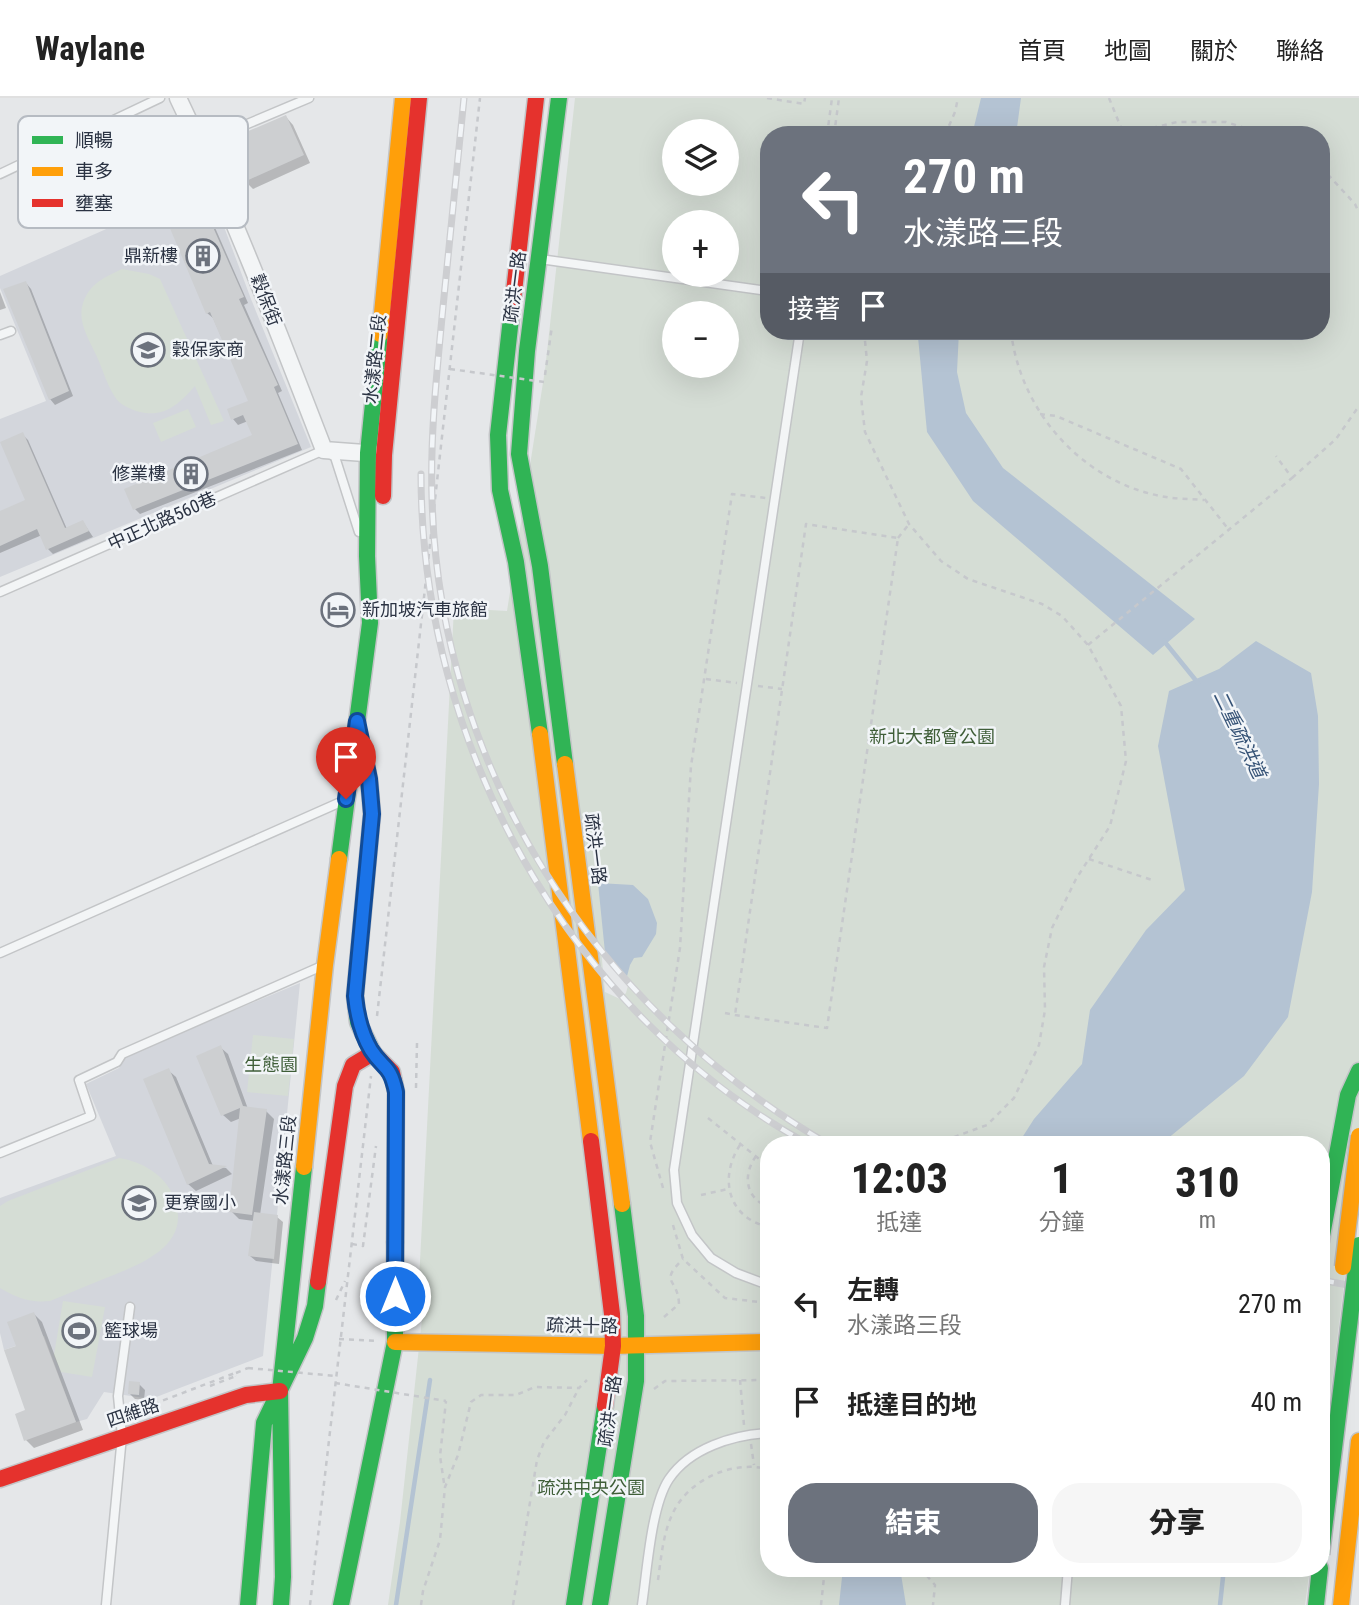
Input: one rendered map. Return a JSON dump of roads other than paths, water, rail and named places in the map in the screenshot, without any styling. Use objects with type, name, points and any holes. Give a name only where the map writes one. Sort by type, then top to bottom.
[{"type":"main road","name":"水漾路二段","points":[[357,721],[369,623],[367,556],[403,98]]},
{"type":"main road","name":"水漾路二段","points":[[369,623],[378,604],[376,454],[419,98]]},
{"type":"main road","name":"疏洪一路","points":[[537,98],[531,127],[501,408],[498,461],[500,490],[516,562],[532,666],[612,1314],[613,1346],[573,1605]]},
{"type":"main road","name":"疏洪一路","points":[[559,98],[537,258],[519,454],[540,566],[634,1303],[636,1381],[600,1605]]},
{"type":"main road","name":"水漾路三段","points":[[281,1605],[283,1577],[279,1391],[324,965],[357,721]]},
{"type":"main road","points":[[341,1605],[388,1342],[396,1092],[392,1072],[373,1052],[358,1022],[355,996],[372,814],[369,779],[357,721]]},
{"type":"main road","points":[[248,1605],[264,1423],[304,1338],[315,1306],[345,1086],[353,1065],[373,1052]]},
{"type":"main road","points":[[1330,1193],[1348,1096],[1359,1071]]},
{"type":"main road","points":[[1330,1352],[1359,1136]]},
{"type":"main road","points":[[1330,1481],[1359,1245]]},
{"type":"main road","name":"疏洪十路","points":[[388,1342],[613,1346],[760,1342]]},
{"type":"main road","name":"四維路","points":[[0,1479],[246,1395],[279,1391]]},
{"type":"main road","points":[[1341,1605],[1359,1441]]},
{"type":"main road","points":[[1316,1605],[1319,1577]]},
{"type":"street","name":"穀保街","points":[[178,98],[187,116]]},
{"type":"street","name":"穀保街","points":[[236,228],[324,450]]},
{"type":"street","points":[[324,450],[376,454]]},
{"type":"lane","points":[[122,116],[160,98]]},
{"type":"lane","points":[[248,124],[309,98]]},
{"type":"lane","points":[[0,174],[18,165]]},
{"type":"lane","points":[[537,258],[760,290]]},
{"type":"lane","points":[[0,335],[11,331]]},
{"type":"lane","points":[[760,1282],[736,1273],[712,1258],[692,1235],[677,1203],[674,1170],[799,340]]},
{"type":"lane","points":[[324,450],[335,457],[367,556]]},
{"type":"lane","name":"中正北路560巷","points":[[0,592],[324,450]]},
{"type":"lane","points":[[0,953],[346,799]]},
{"type":"lane","points":[[0,1153],[92,1116],[79,1080],[117,1062],[122,1054],[324,965]]},
{"type":"lane","points":[[106,1605],[122,1436],[118,1396],[130,1307]]},
{"type":"lane","points":[[642,1605],[657,1508],[668,1480],[687,1460],[711,1446],[760,1434]]},
{"type":"lane","points":[[1065,1605],[1067,1577]]},
{"type":"water","points":[[981,98],[1021,98],[1017,126],[974,126]]},
{"type":"water","points":[[918,340],[959,340],[957,372],[966,413],[1003,468],[1195,619],[1153,655],[973,501],[927,432]]},
{"type":"water","points":[[1256,641],[1311,673],[1318,716],[1319,784],[1312,892],[1288,1017],[1244,1076],[1171,1136],[1023,1136],[1034,1119],[1082,1064],[1090,1010],[1146,930],[1185,890],[1158,746],[1169,691],[1219,669]]},
{"type":"water","points":[[598,883],[633,885],[648,899],[657,923],[656,934],[642,957],[634,958],[630,965],[623,991],[609,992]]},
{"type":"water","points":[[842,1577],[901,1577],[906,1605],[839,1605]]},
{"type":"waterway","name":"二重疏洪道","points":[[1164,641],[1198,683]]},
{"type":"waterway","points":[[396,1605],[430,1380]]},
{"type":"waterway","points":[[1220,1605],[1223,1577]]},
{"type":"railway","points":[[464,98],[436,379],[432,474],[442,599],[464,695],[499,787],[546,873],[603,952],[669,1024],[745,1089],[816,1136]]},
{"type":"railway","points":[[421,474],[428,575],[448,675],[480,771],[524,862],[580,946],[646,1022],[722,1089],[795,1136]]},
{"type":"railway","points":[[1330,1282],[1359,1287]]},
{"type":"place","name":"鼎新樓","points":[[203,256]]},
{"type":"place","name":"穀保家商","points":[[148,350]]},
{"type":"place","name":"修業樓","points":[[191,474]]},
{"type":"place","name":"新加坡汽車旅館","points":[[338,610]]},
{"type":"place","name":"更寮國小","points":[[139,1203]]},
{"type":"place","name":"籃球場","points":[[79,1331]]},
{"type":"park label","name":"新北大都會公園","points":[[932,737]]},
{"type":"park label","name":"生態園","points":[[271,1065]]},
{"type":"park label","name":"疏洪中央公園","points":[[591,1488]]}]
